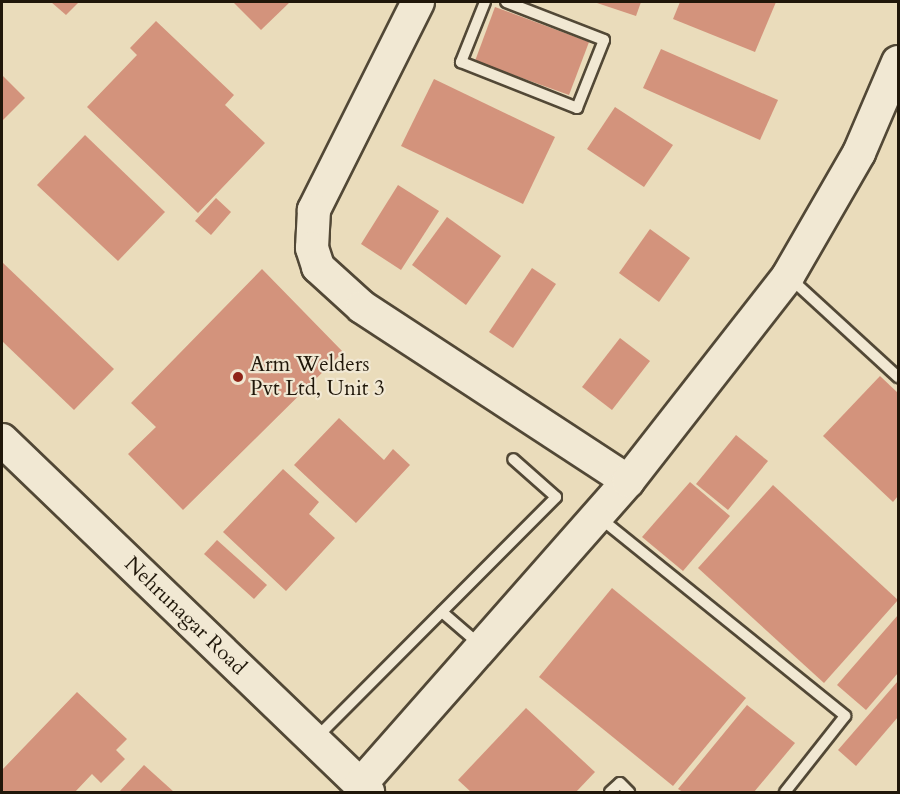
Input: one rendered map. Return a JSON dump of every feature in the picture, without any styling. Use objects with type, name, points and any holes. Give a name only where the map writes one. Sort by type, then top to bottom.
[{"type":"street","points":[[418,2],[314,210],[312,248],[318,267],[362,307],[628,481]]},
{"type":"street","points":[[364,789],[482,646],[628,481],[788,276],[859,153],[898,62]]},
{"type":"street","name":"Nehrunagar Road","points":[[2,440],[364,789]]},
{"type":"lane","points":[[484,2],[461,62],[577,108],[604,40],[506,2]]},
{"type":"lane","points":[[788,276],[897,373]]},
{"type":"lane","points":[[314,740],[556,497],[513,459]]},
{"type":"lane","points":[[597,516],[845,716],[785,792]]},
{"type":"lane","points":[[442,612],[482,646]]},
{"type":"lane","points":[[610,792],[620,783],[629,792]]},
{"type":"building","points":[[51,2],[79,2],[66,15]]},
{"type":"building","points":[[233,2],[290,2],[261,30]]},
{"type":"building","points":[[594,2],[641,2],[636,16]]},
{"type":"building","points":[[680,2],[776,2],[755,52],[673,19]]},
{"type":"building","points":[[495,7],[589,42],[569,95],[475,61]]},
{"type":"building","points":[[156,21],[234,95],[225,105],[265,143],[198,213],[87,107],[137,55],[130,48]]},
{"type":"building","points":[[661,49],[778,100],[760,140],[643,88]]},
{"type":"building","points":[[2,75],[25,98],[2,121]]},
{"type":"building","points":[[434,79],[555,137],[523,204],[401,146]]},
{"type":"building","points":[[615,107],[673,145],[644,187],[587,149]]},
{"type":"building","points":[[85,135],[165,212],[118,261],[37,185]]},
{"type":"building","points":[[398,185],[439,211],[401,270],[361,244]]},
{"type":"building","points":[[216,198],[231,212],[211,235],[195,221]]},
{"type":"building","points":[[447,217],[501,256],[466,305],[412,265]]},
{"type":"building","points":[[650,229],[690,258],[659,302],[619,273]]},
{"type":"building","points":[[2,262],[114,369],[74,410],[2,341]]},
{"type":"building","points":[[532,268],[556,284],[513,348],[489,332]]},
{"type":"building","name":"Arm Welders Pvt Ltd, Unit 3","points":[[262,269],[343,352],[183,510],[128,454],[156,427],[131,403]]},
{"type":"building","points":[[620,338],[650,361],[612,410],[582,387]]},
{"type":"building","points":[[880,376],[898,393],[898,496],[893,502],[823,436]]},
{"type":"building","points":[[339,418],[384,460],[393,449],[410,465],[356,523],[294,465]]},
{"type":"building","points":[[736,435],[768,461],[728,510],[696,484]]},
{"type":"building","points":[[283,469],[319,502],[309,514],[335,538],[286,591],[223,532]]},
{"type":"building","points":[[690,482],[730,516],[683,571],[642,537]]},
{"type":"building","points":[[773,485],[898,600],[824,683],[698,568]]},
{"type":"building","points":[[217,540],[267,585],[254,599],[204,554]]},
{"type":"building","points":[[612,588],[746,698],[673,786],[539,677]]},
{"type":"building","points":[[898,615],[898,673],[866,710],[837,685]]},
{"type":"building","points":[[898,681],[898,717],[856,766],[838,750]]},
{"type":"building","points":[[77,692],[127,739],[116,750],[125,759],[101,783],[92,774],[75,792],[2,792],[2,770]]},
{"type":"building","points":[[747,705],[795,743],[754,792],[683,792],[678,789]]},
{"type":"building","points":[[526,708],[595,772],[576,792],[471,792],[458,780]]},
{"type":"building","points":[[144,765],[174,792],[119,792]]},
{"type":"place","name":"Arm Welders Pvt Ltd, Unit 3","points":[[238,377]]}]
